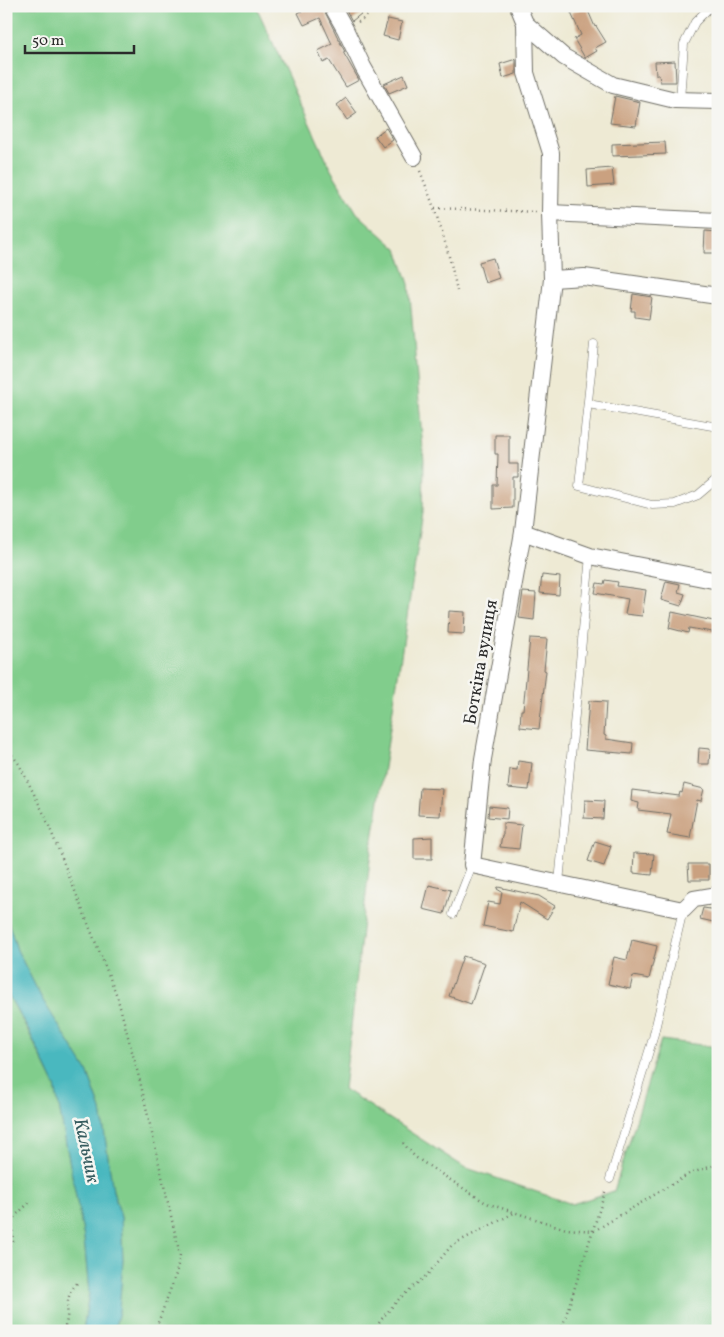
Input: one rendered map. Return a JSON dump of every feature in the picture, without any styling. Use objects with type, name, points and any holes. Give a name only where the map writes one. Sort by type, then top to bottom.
[{"type":"street","points":[[332,6],[363,67],[414,157]]},
{"type":"street","points":[[518,6],[525,23],[564,58],[613,85],[680,100],[718,101]]},
{"type":"street","name":"Боткіна вулиця","points":[[472,865],[483,759],[523,532],[552,279],[551,154],[526,73],[525,23]]},
{"type":"street","points":[[550,213],[718,221]]},
{"type":"street","points":[[552,279],[584,277],[718,296]]},
{"type":"street","points":[[523,532],[590,556],[718,581]]},
{"type":"street","points":[[472,865],[683,910],[694,899],[718,895]]},
{"type":"lane","points":[[680,100],[684,44],[695,22],[711,6]]},
{"type":"lane","points":[[594,344],[580,486],[652,505],[675,504],[698,495],[718,478]]},
{"type":"lane","points":[[588,404],[718,427]]},
{"type":"lane","points":[[559,883],[590,556]]},
{"type":"lane","points":[[453,914],[472,865]]},
{"type":"lane","points":[[610,1179],[653,1038],[683,910]]},
{"type":"path","points":[[345,29],[365,18],[375,6]]},
{"type":"path","points":[[414,157],[435,208],[451,260],[457,291]]},
{"type":"path","points":[[435,208],[550,213]]},
{"type":"path","points":[[6,748],[19,764],[49,825],[117,996],[140,1082],[180,1255],[176,1274],[154,1331]]},
{"type":"path","points":[[403,1143],[415,1157],[486,1204],[566,1229],[594,1231],[689,1174],[718,1164]]},
{"type":"path","points":[[561,1331],[610,1179]]},
{"type":"path","points":[[6,1249],[13,1242],[11,1224],[14,1216],[30,1202]]},
{"type":"path","points":[[373,1331],[399,1298],[428,1274],[452,1245],[514,1214]]},
{"type":"path","points":[[63,1331],[66,1325],[68,1295],[78,1282]]},
{"type":"green space","points":[[6,6],[256,6],[331,170],[357,213],[397,249],[409,284],[424,461],[423,512],[370,859],[344,1089],[464,1167],[572,1204],[614,1191],[661,1040],[718,1047],[718,1331],[114,1331],[119,1311],[123,1260],[121,1217],[113,1191],[101,1110],[87,1071],[42,999],[17,950],[6,915]]},
{"type":"green space","points":[[6,991],[55,1086],[84,1238],[89,1293],[83,1331],[6,1331]]},
{"type":"water","name":"Кальчик","points":[[6,915],[17,950],[42,999],[87,1071],[101,1110],[113,1191],[121,1217],[123,1260],[119,1311],[114,1331],[83,1331],[89,1293],[84,1238],[55,1086],[29,1031],[6,991]]},
{"type":"building","points":[[312,6],[322,6],[345,52],[343,52],[359,80],[346,87],[329,60],[323,63],[318,51],[332,44],[320,18],[304,25],[298,13]]},
{"type":"building","points":[[347,6],[371,6],[352,21],[345,8]]},
{"type":"building","points":[[586,6],[595,27],[606,42],[595,48],[597,51],[585,58],[574,39],[581,35],[571,13]]},
{"type":"building","points":[[388,19],[402,22],[398,40],[383,36]]},
{"type":"building","points":[[516,59],[516,74],[503,78],[500,64]]},
{"type":"building","points":[[675,61],[676,82],[660,82],[659,75],[656,75],[655,62]]},
{"type":"building","points":[[404,75],[408,85],[389,93],[384,84]]},
{"type":"building","points":[[615,96],[640,102],[636,126],[610,123]]},
{"type":"building","points":[[346,98],[357,113],[347,120],[337,105]]},
{"type":"building","points":[[386,128],[393,140],[383,147],[375,136]]},
{"type":"building","points":[[665,142],[666,154],[612,156],[612,144]]},
{"type":"building","points":[[612,168],[614,185],[588,187],[587,170]]},
{"type":"building","points":[[705,231],[718,232],[718,253],[704,253]]},
{"type":"building","points":[[493,258],[499,278],[485,283],[479,262]]},
{"type":"building","points":[[633,294],[652,297],[649,319],[635,317],[635,311],[631,311]]},
{"type":"building","points":[[495,435],[509,435],[509,464],[518,464],[518,477],[513,477],[513,508],[493,509],[493,485],[497,485],[498,454],[495,454]]},
{"type":"building","points":[[542,575],[560,577],[559,595],[540,593]]},
{"type":"building","points":[[605,580],[618,582],[617,586],[646,590],[642,616],[625,614],[628,599],[595,593],[597,583],[604,584]]},
{"type":"building","points":[[666,581],[680,584],[678,592],[685,594],[681,606],[661,600]]},
{"type":"building","points":[[523,592],[536,593],[534,620],[519,618]]},
{"type":"building","points":[[449,611],[465,612],[464,634],[448,633]]},
{"type":"building","points":[[672,612],[718,622],[718,633],[689,628],[688,633],[669,628]]},
{"type":"building","points":[[530,638],[547,639],[544,670],[546,671],[539,729],[520,727]]},
{"type":"building","points":[[589,701],[606,702],[604,735],[606,739],[633,743],[632,754],[585,750]]},
{"type":"building","points":[[699,748],[710,749],[709,764],[698,764]]},
{"type":"building","points":[[518,761],[532,763],[529,790],[508,788],[510,769],[517,770]]},
{"type":"building","points":[[684,784],[704,789],[701,801],[697,800],[690,838],[667,834],[671,814],[638,810],[639,803],[631,801],[632,790],[679,796],[680,792],[682,793]]},
{"type":"building","points":[[420,788],[442,789],[440,816],[418,815]]},
{"type":"building","points":[[585,800],[604,801],[603,819],[584,818]]},
{"type":"building","points":[[489,806],[508,808],[507,819],[488,817]]},
{"type":"building","points":[[503,823],[522,825],[519,849],[500,847]]},
{"type":"building","points":[[432,837],[432,859],[414,859],[414,838]]},
{"type":"building","points":[[595,841],[611,846],[604,866],[588,861]]},
{"type":"building","points":[[634,853],[654,854],[652,875],[633,873]]},
{"type":"building","points":[[688,864],[709,864],[709,880],[689,880]]},
{"type":"building","points":[[429,885],[451,890],[444,914],[423,909]]},
{"type":"building","points":[[498,887],[539,896],[555,906],[547,919],[520,902],[513,932],[483,926],[488,902],[500,904],[502,892],[497,889]]},
{"type":"building","points":[[703,908],[718,910],[718,923],[700,919]]},
{"type":"building","points":[[632,940],[657,946],[649,979],[633,976],[630,989],[608,984],[614,957],[627,960]]},
{"type":"building","points":[[463,956],[485,963],[471,1004],[449,996]]}]
